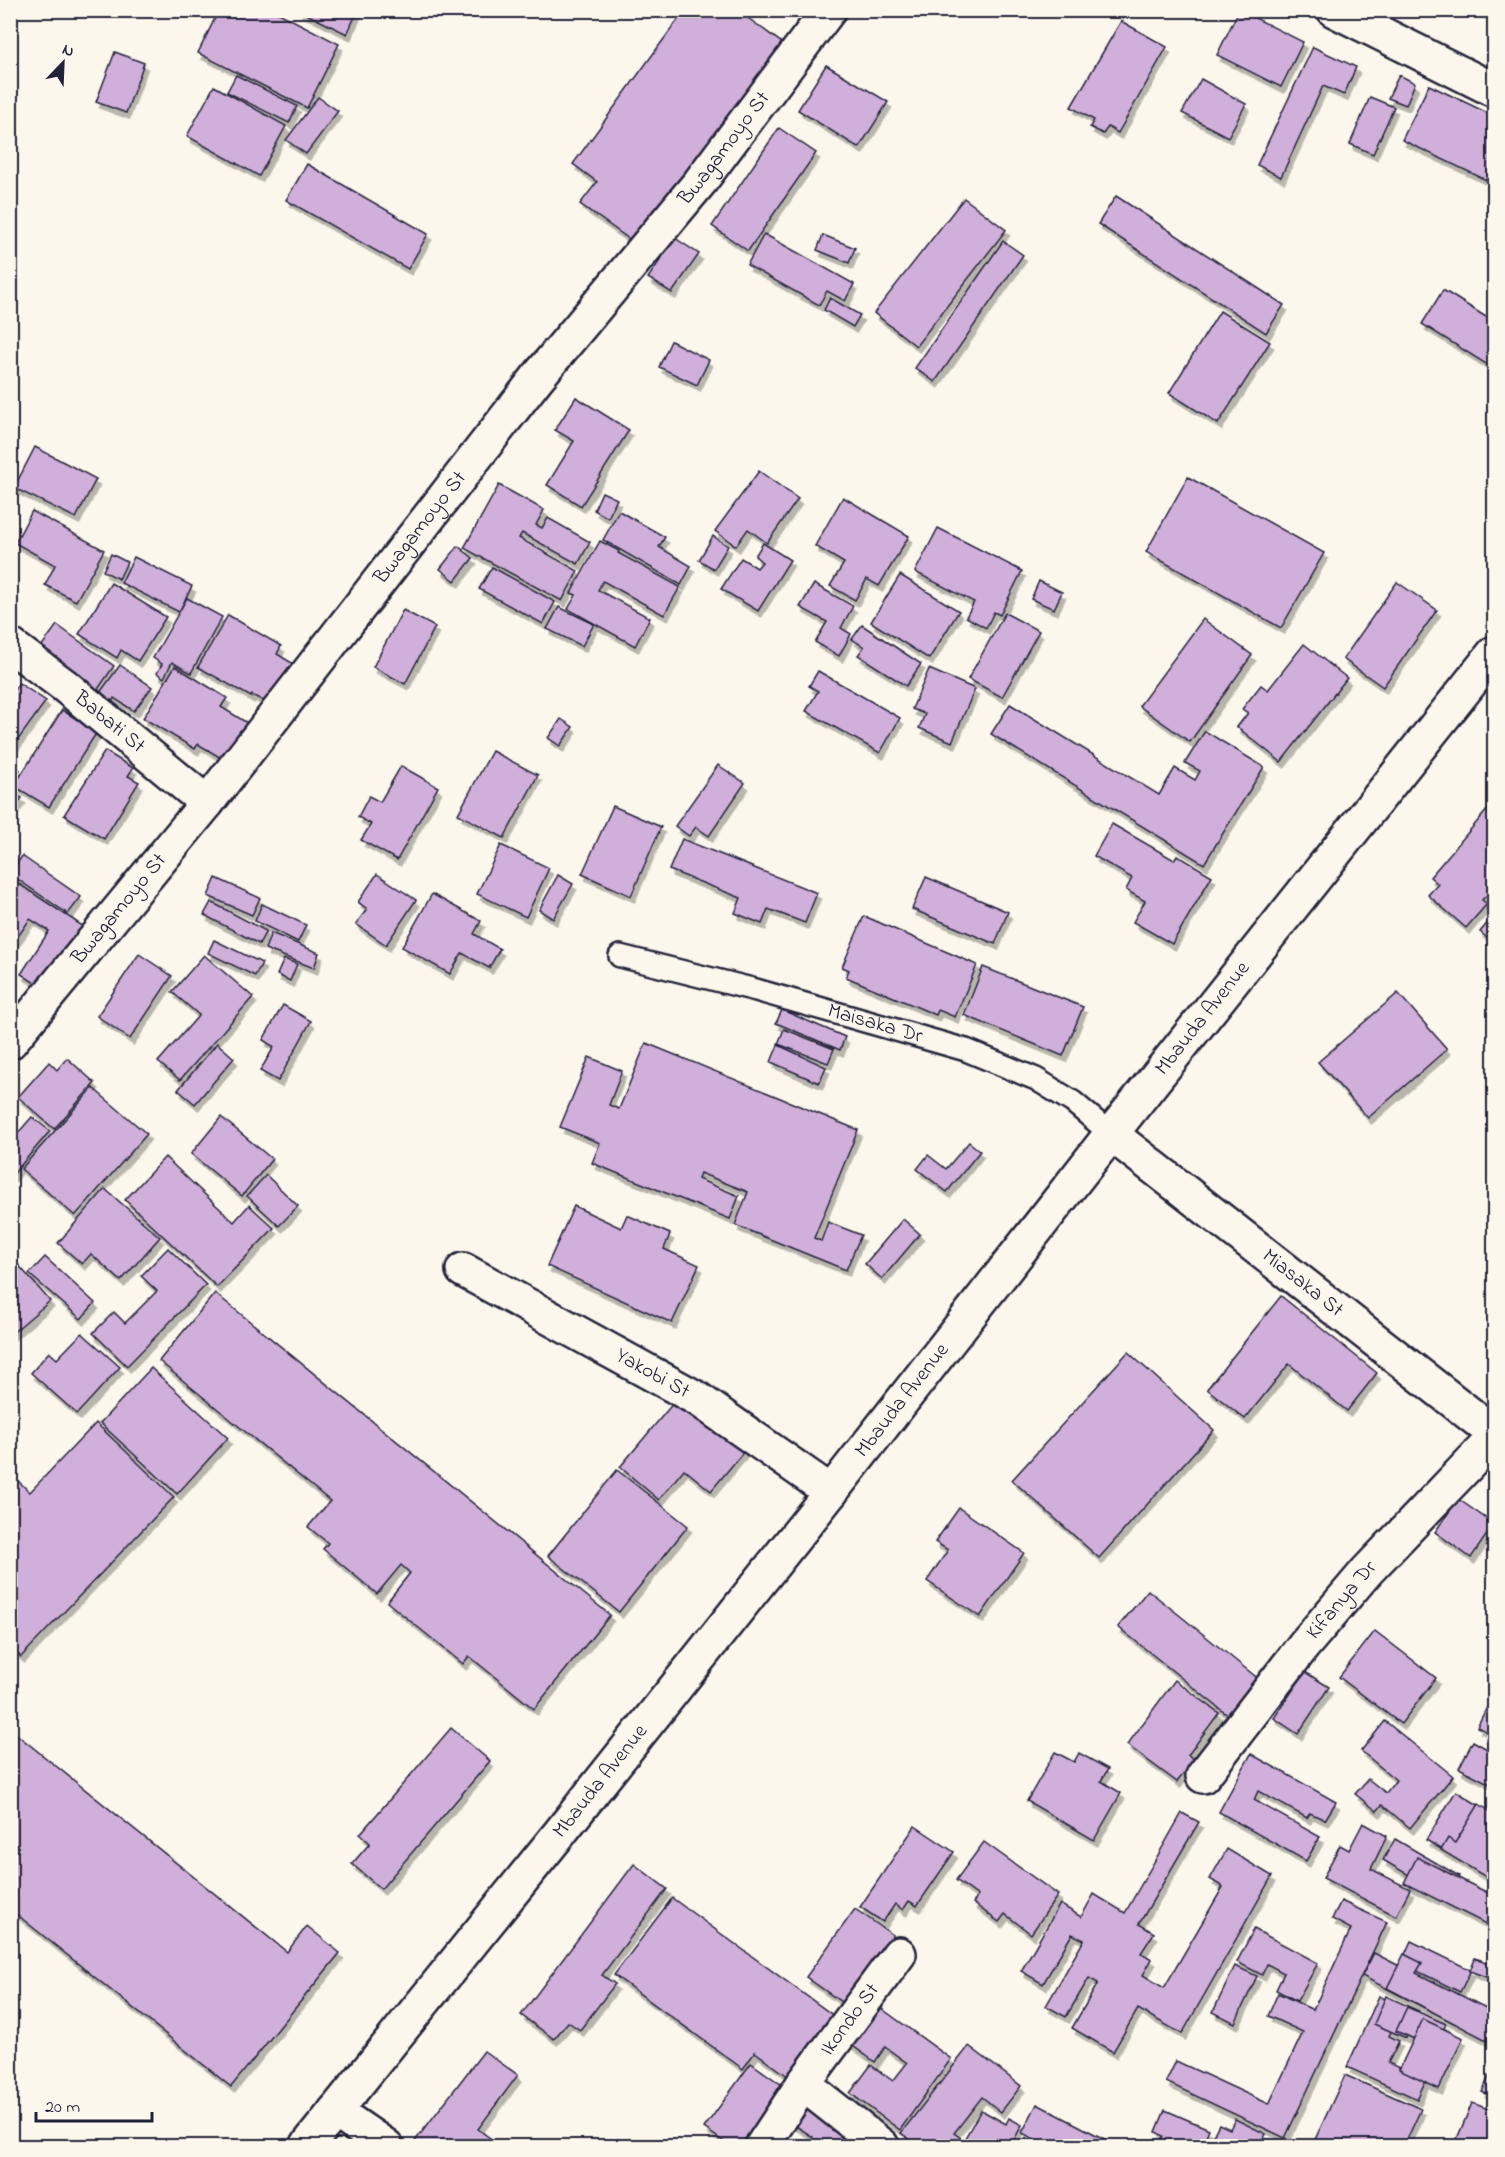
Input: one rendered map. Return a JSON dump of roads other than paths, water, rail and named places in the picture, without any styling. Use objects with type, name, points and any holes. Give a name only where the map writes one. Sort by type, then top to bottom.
[{"type":"street","name":"Bwagamoyo St","points":[[10,1042],[24,1004],[207,802],[537,378],[700,182],[829,10]]},
{"type":"street","points":[[1334,10],[1494,90]]},
{"type":"street","name":"Babati St","points":[[10,645],[65,686],[207,802]]},
{"type":"street","name":"Mbauda Avenue","points":[[307,2146],[831,1492],[1111,1134],[1494,653]]},
{"type":"street","name":"Miasaka St","points":[[1111,1134],[1494,1433]]},
{"type":"street","name":"Yakobi St","points":[[464,1270],[698,1399],[831,1492]]},
{"type":"street","name":"Kifanya Dr","points":[[1203,1776],[1304,1645],[1367,1571],[1494,1438]]},
{"type":"street","name":"Ikondo St","points":[[762,2146],[803,2084],[899,1954]]},
{"type":"street","points":[[803,2084],[882,2146]]},
{"type":"street","points":[[335,2111],[386,2146]]},
{"type":"lane","name":"Maisaka Dr","points":[[620,956],[756,990],[966,1050],[1036,1079],[1073,1102],[1111,1134]]}]
